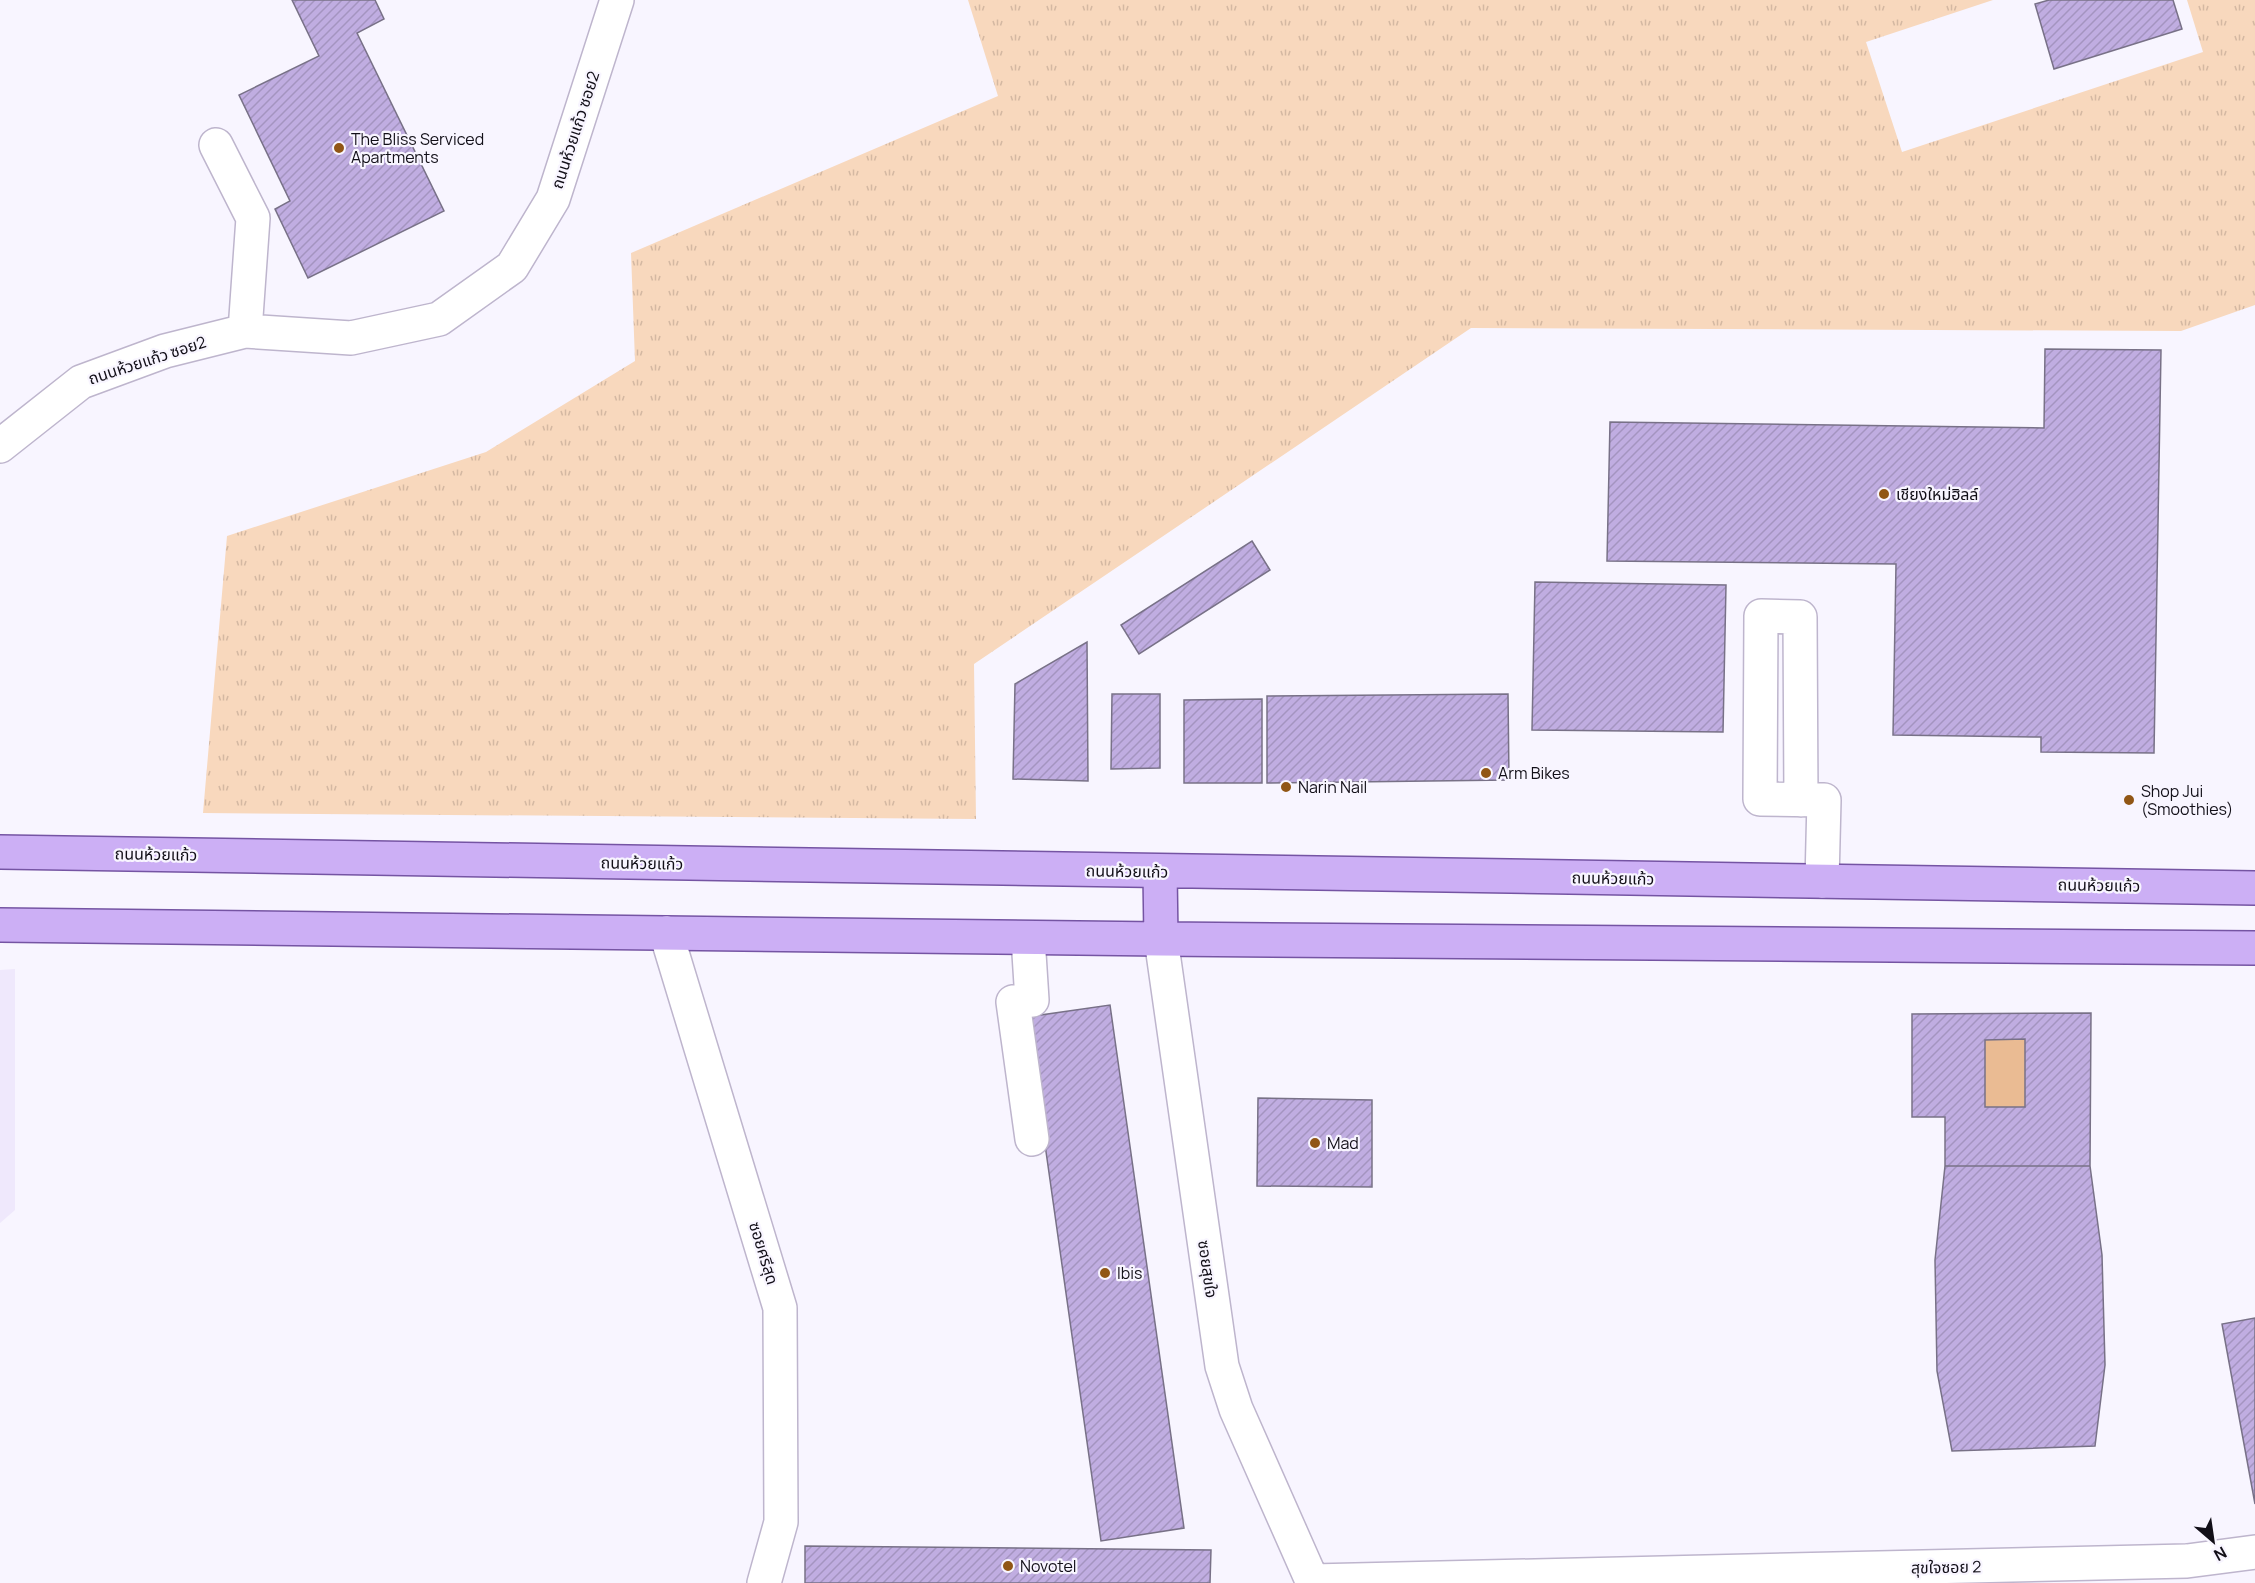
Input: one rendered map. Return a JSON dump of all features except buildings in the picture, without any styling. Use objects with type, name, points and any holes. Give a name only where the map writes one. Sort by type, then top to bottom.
[{"type":"main road","name":"ถนนห้วยแก้ว","points":[[0,852],[2255,888]]},
{"type":"main road","points":[[1160,872],[1161,939]]},
{"type":"main road","points":[[0,925],[1028,938],[2255,948]]},
{"type":"street","name":"ถนนห้วยแก้ว ซอย2","points":[[0,446],[81,382],[165,351],[245,331],[351,338],[439,319],[512,267],[553,199],[617,0]]},
{"type":"street","points":[[216,145],[253,218],[245,331]]},
{"type":"street","points":[[1801,800],[1800,617],[1761,616],[1760,799],[1801,800],[1824,800],[1822,881]]},
{"type":"street","name":"ซอยศรีสุด","points":[[666,933],[780,1308],[781,1522],[764,1583]]},
{"type":"street","points":[[1028,938],[1032,1008],[1013,1002],[1032,1138]]},
{"type":"street","name":"ซอยสุขใจ","points":[[1161,939],[1222,1366],[1236,1409],[1313,1582]]},
{"type":"street","name":"สุขใจซอย 2","points":[[1313,1582],[2190,1572],[2255,1552]]},
{"type":"shaded area","points":[[15,969],[15,1210],[0,1223],[0,970]]},
{"type":"shaded area","points":[[2025,1039],[2025,1107],[1985,1107],[1985,1040]]},
{"type":"green space","points":[[968,0],[1993,0],[1866,42],[1902,152],[2203,52],[2187,0],[2255,0],[2255,305],[2181,331],[1471,328],[974,664],[976,819],[203,813],[227,536],[486,452],[635,361],[631,253],[998,96]]},
{"type":"place","name":"The Bliss Serviced Apartments","points":[[339,148]]},
{"type":"place","name":"เชียงใหม่ฮิลล์","points":[[1884,494]]},
{"type":"place","name":"Arm Bikes","points":[[1486,773]]},
{"type":"place","name":"Narin Nail","points":[[1286,787]]},
{"type":"place","name":"Shop Jui (Smoothies)","points":[[2129,800]]},
{"type":"place","name":"Mad","points":[[1315,1143]]},
{"type":"place","name":"Ibis","points":[[1105,1273]]},
{"type":"place","name":"Novotel","points":[[1008,1566]]}]
